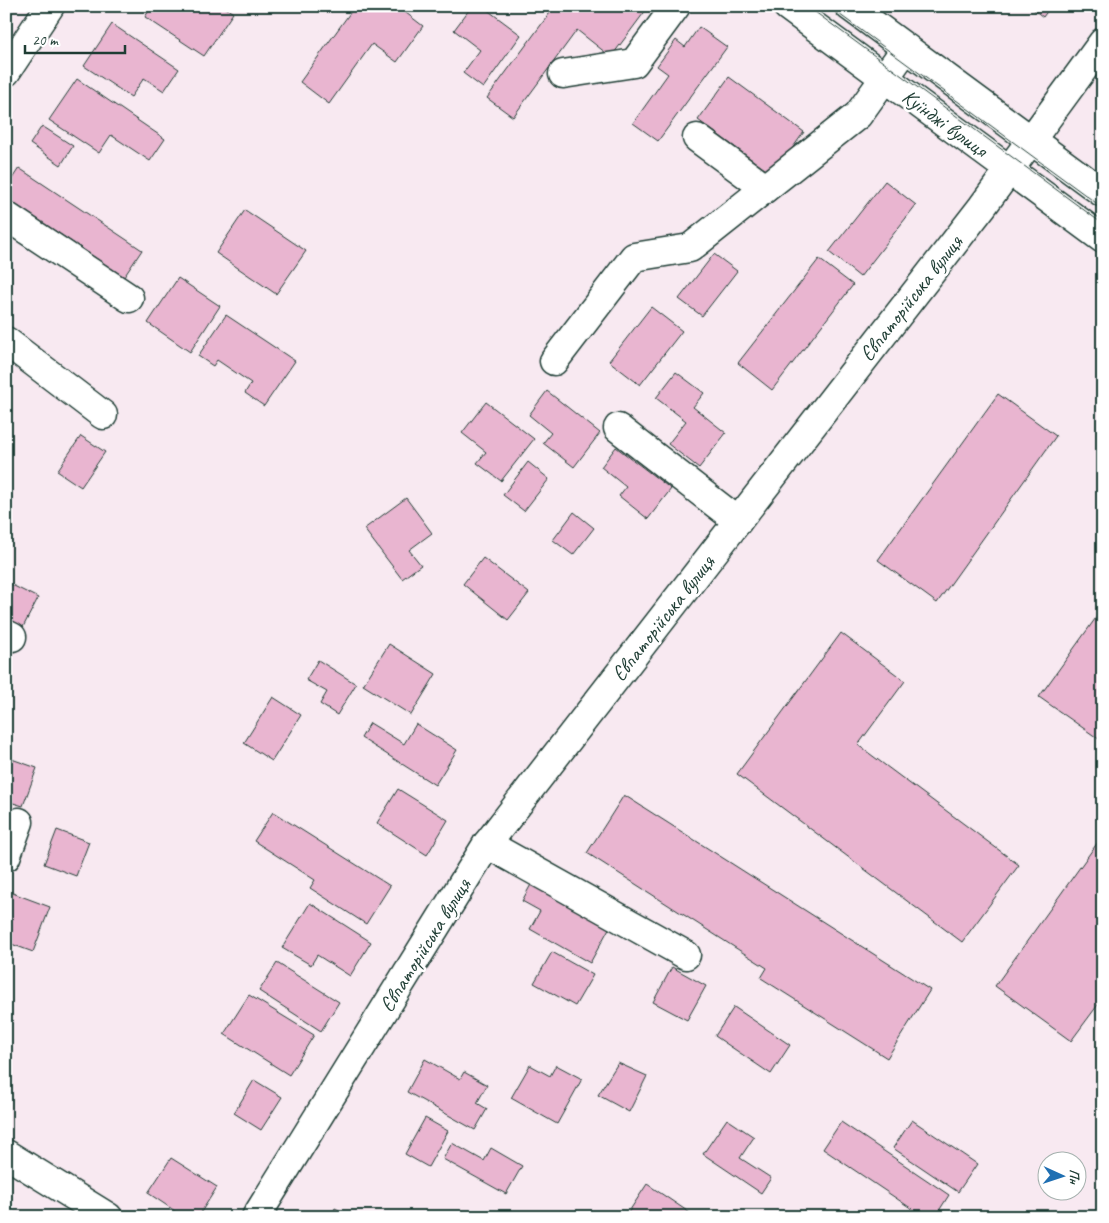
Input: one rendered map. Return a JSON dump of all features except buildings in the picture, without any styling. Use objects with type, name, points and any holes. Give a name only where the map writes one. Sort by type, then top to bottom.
[{"type":"street","points":[[6,72],[50,6]]},
{"type":"street","points":[[563,74],[634,63],[676,6]]},
{"type":"street","name":"Куїнджі вулиця","points":[[786,6],[1103,239]]},
{"type":"street","name":"Куїнджі вулиця","points":[[849,6],[1103,193]]},
{"type":"street","name":"Євпаторійська вулиця","points":[[256,1217],[487,844],[1009,170],[1103,42]]},
{"type":"street","points":[[554,361],[634,257],[690,248],[858,115],[906,48]]},
{"type":"street","points":[[697,138],[765,188]]},
{"type":"street","points":[[6,216],[129,298]]},
{"type":"street","points":[[6,341],[103,415]]},
{"type":"street","points":[[618,428],[738,522]]},
{"type":"street","points":[[6,857],[19,822]]},
{"type":"street","points":[[487,844],[686,955]]},
{"type":"street","points":[[6,1154],[108,1217]]},
{"type":"tram line","points":[[807,6],[1103,224]]},
{"type":"tram line","points":[[828,6],[1103,208]]}]
